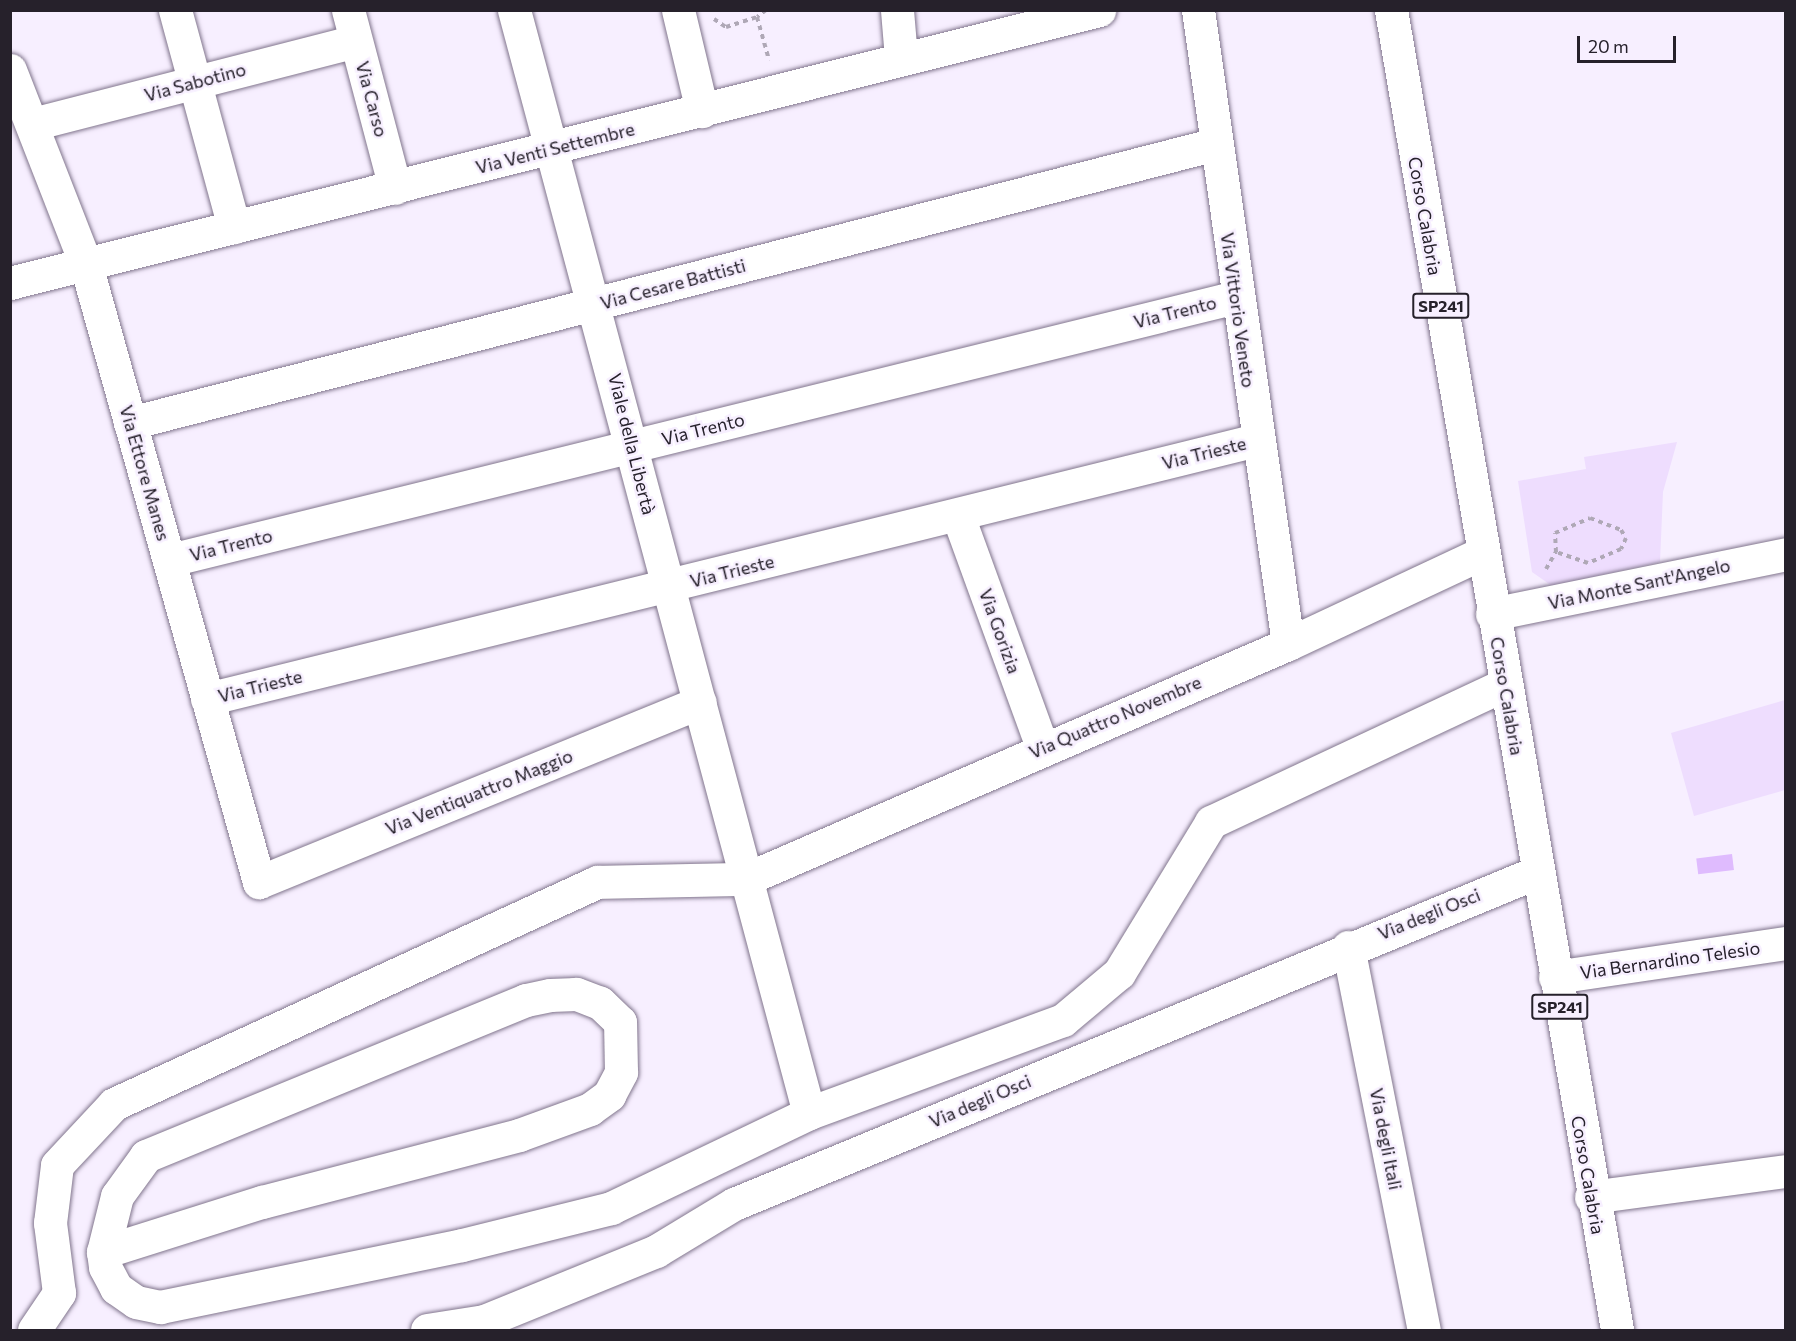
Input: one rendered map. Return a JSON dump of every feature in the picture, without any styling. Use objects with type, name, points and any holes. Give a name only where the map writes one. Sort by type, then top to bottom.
[{"type":"street","points":[[175,10],[197,80],[234,227]]},
{"type":"street","name":"Viale della Libertà","points":[[514,10],[596,304],[668,587],[808,1113]]},
{"type":"street","points":[[678,10],[702,111]]},
{"type":"street","points":[[897,10],[901,58]]},
{"type":"street","name":"Via Venti Settembre","points":[[10,283],[553,149],[901,58],[1099,10]]},
{"type":"street","name":"Via Vittorio Veneto","points":[[1198,10],[1236,297],[1288,644]]},
{"type":"street","name":"Corso Calabria","points":[[1391,10],[1591,1197],[1617,1330]]},
{"type":"street","name":"Via Sabotino","points":[[33,124],[197,80],[352,26]]},
{"type":"street","name":"Via Carso","points":[[352,26],[396,188]]},
{"type":"street","name":"Via Ettore Manes","points":[[10,70],[33,124],[86,265],[259,882]]},
{"type":"street","name":"Via Cesare Battisti","points":[[130,423],[1216,144]]},
{"type":"street","name":"Via Trento","points":[[170,560],[1236,297]]},
{"type":"street","name":"Via Trieste","points":[[207,699],[958,516],[1257,440]]},
{"type":"street","name":"Via Gorizia","points":[[958,516],[1042,747]]},
{"type":"street","name":"Via Quattro Novembre","points":[[747,879],[1042,747],[1288,644],[1482,553]]},
{"type":"street","name":"Via Monte Sant'Angelo","points":[[1492,614],[1785,554]]},
{"type":"street","points":[[103,1252],[262,1202],[519,1135],[590,1109],[609,1095],[621,1072],[620,1022],[600,1003],[576,994],[526,1000],[146,1156],[117,1196],[103,1252],[116,1288],[136,1302],[160,1307],[462,1245],[611,1208],[808,1113],[1063,1020],[1119,973],[1211,822],[1505,684]]},
{"type":"street","name":"Via Ventiquattro Maggio","points":[[259,882],[699,702]]},
{"type":"street","name":"Via degli Osci","points":[[427,1330],[484,1321],[656,1251],[734,1204],[1348,947],[1537,872]]},
{"type":"street","points":[[34,1330],[59,1293],[50,1223],[57,1166],[114,1104],[597,882],[747,879]]},
{"type":"street","name":"Via Bernardino Telesio","points":[[1555,976],[1785,943]]},
{"type":"street","name":"Via degli Itali","points":[[1348,947],[1424,1330]]},
{"type":"street","points":[[1591,1197],[1784,1179]]},
{"type":"path","points":[[713,10],[711,16],[726,27],[757,17],[766,10]]},
{"type":"path","points":[[757,17],[770,62],[781,59]]},
{"type":"path","points":[[1590,518],[1612,523],[1626,538],[1612,556],[1588,563],[1566,558],[1552,542],[1565,525],[1590,518]]},
{"type":"shaded area","points":[[1677,442],[1663,492],[1660,562],[1552,586],[1532,572],[1518,481],[1586,469],[1584,457]]},
{"type":"shaded area","points":[[1785,700],[1785,790],[1694,816],[1671,733]]},
{"type":"shaded area","points":[[1732,854],[1734,870],[1698,874],[1696,858]]}]
